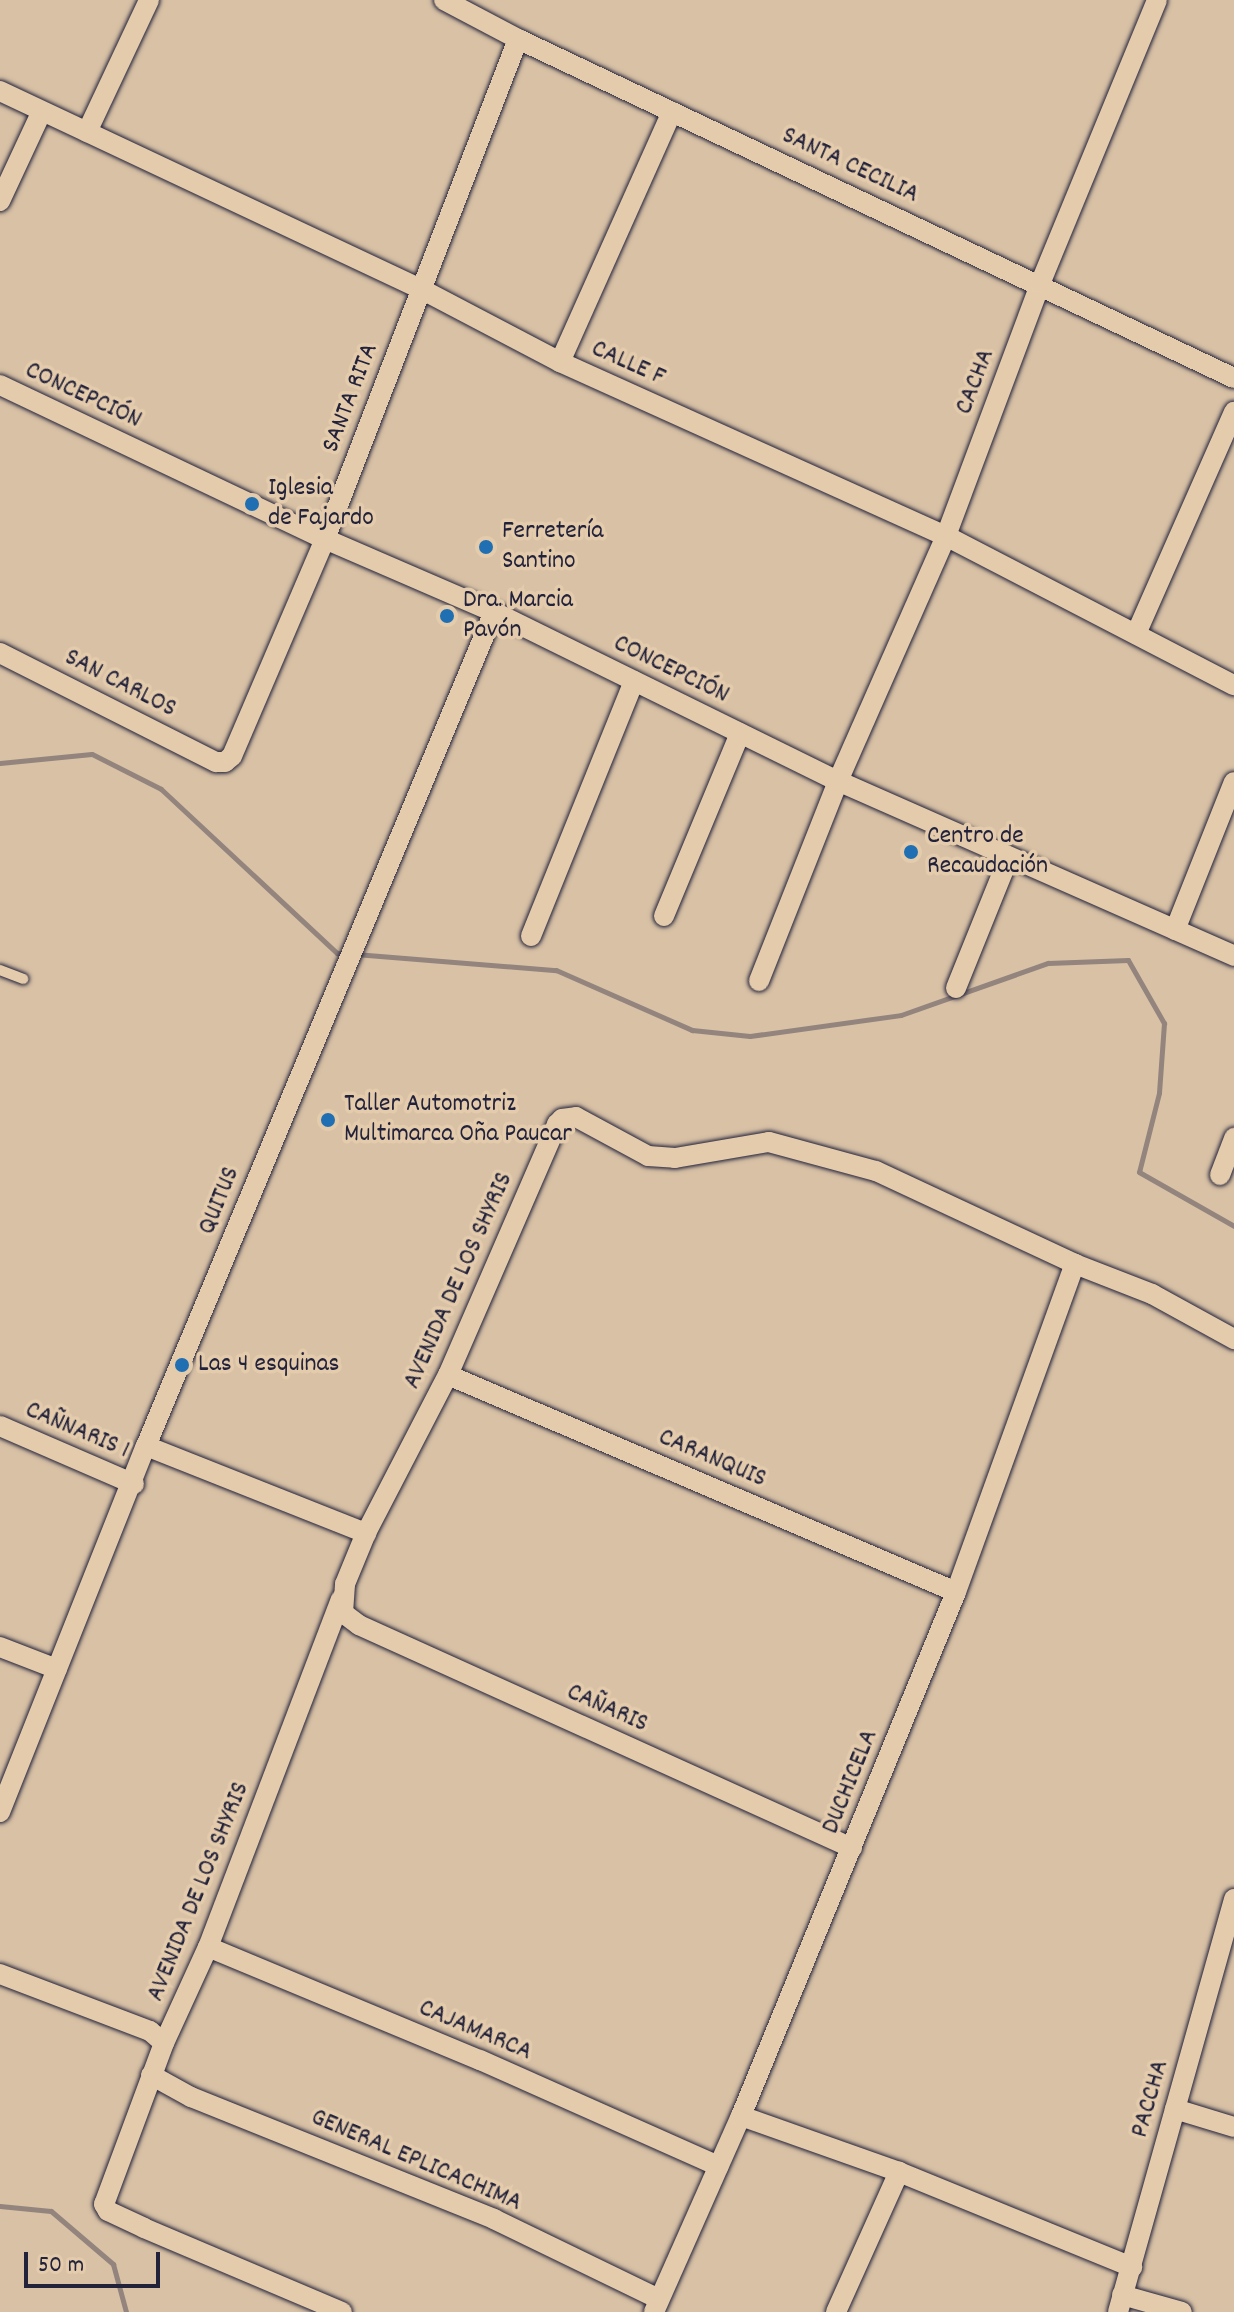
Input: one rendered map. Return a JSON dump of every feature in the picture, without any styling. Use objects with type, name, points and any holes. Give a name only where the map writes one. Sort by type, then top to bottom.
[{"type":"street","points":[[87,132],[149,0]]},
{"type":"street","name":"SANTA CECILIA","points":[[444,0],[518,39],[1234,378]]},
{"type":"street","name":"CACHA","points":[[759,981],[838,781],[946,536],[1040,284],[1157,0]]},
{"type":"street","name":"SANTA RITA","points":[[216,762],[232,756],[325,539],[518,39]]},
{"type":"street","name":"CALLE F","points":[[0,91],[421,289],[560,362],[946,536],[1234,685]]},
{"type":"street","points":[[0,201],[42,111]]},
{"type":"street","points":[[560,362],[672,112]]},
{"type":"street","name":"CONCEPCIÓN","points":[[0,385],[325,539],[494,612],[838,781],[1234,956]]},
{"type":"street","points":[[1136,634],[1234,412]]},
{"type":"street","name":"QUITUS","points":[[0,1812],[134,1484],[146,1446],[494,612]]},
{"type":"street","name":"SAN CARLOS","points":[[0,653],[216,762]]},
{"type":"street","points":[[531,936],[634,681]]},
{"type":"street","points":[[664,916],[740,733]]},
{"type":"street","points":[[1175,930],[1234,782]]},
{"type":"street","points":[[956,988],[1009,857]]},
{"type":"street","name":"AVENIDA DE LOS SHYRIS","points":[[342,2312],[144,2228],[108,2211],[104,2204],[151,2075],[208,1947],[342,1606],[366,1533],[448,1375],[557,1124],[569,1117],[584,1120],[648,1156],[675,1158],[769,1142],[876,1171],[1075,1264],[1152,1294],[1234,1339]]},
{"type":"street","points":[[1220,1175],[1234,1138]]},
{"type":"street","name":"DUCHICELA","points":[[657,2305],[741,2116],[956,1592],[1075,1264]]},
{"type":"street","name":"CARANQUIS","points":[[448,1375],[956,1592]]},
{"type":"street","name":"CAÑNARIS 1","points":[[0,1426],[134,1484]]},
{"type":"street","points":[[146,1446],[366,1533]]},
{"type":"street","name":"CAÑARIS","points":[[342,1606],[359,1625],[852,1848]]},
{"type":"street","points":[[0,1647],[57,1669]]},
{"type":"street","name":"PACCHA","points":[[1120,2304],[1234,1899]]},
{"type":"street","name":"CAJAMARCA","points":[[208,1947],[480,2060],[718,2166]]},
{"type":"street","points":[[0,1974],[150,2031],[164,2043]]},
{"type":"street","name":"GENERAL EPLICACHIMA","points":[[151,2075],[191,2097],[494,2219],[657,2305]]},
{"type":"street","points":[[1175,2109],[1234,2127]]},
{"type":"street","points":[[741,2116],[899,2172],[1132,2267]]},
{"type":"street","points":[[836,2312],[899,2172]]},
{"type":"street","points":[[1120,2304],[1182,2312]]},
{"type":"lane","points":[[0,970],[23,979]]},
{"type":"waterway","points":[[0,763],[92,754],[161,789],[337,953],[345,954]]},
{"type":"waterway","points":[[355,954],[556,970],[692,1030],[750,1036],[901,1015],[1048,963],[1128,960],[1164,1023],[1159,1093],[1139,1172],[1234,1226]]},
{"type":"waterway","points":[[0,2206],[51,2211],[113,2264],[126,2312]]},
{"type":"place","name":"Iglesia de Fajardo","points":[[252,504]]},
{"type":"place","name":"Ferretería Santino","points":[[486,547]]},
{"type":"place","name":"Dra. Marcia Pavón","points":[[447,616]]},
{"type":"place","name":"Centro de Recaudación","points":[[911,852]]},
{"type":"place","name":"Taller Automotriz Multimarca Oña Paucar","points":[[328,1120]]},
{"type":"place","name":"Las 4 esquinas","points":[[182,1365]]}]
